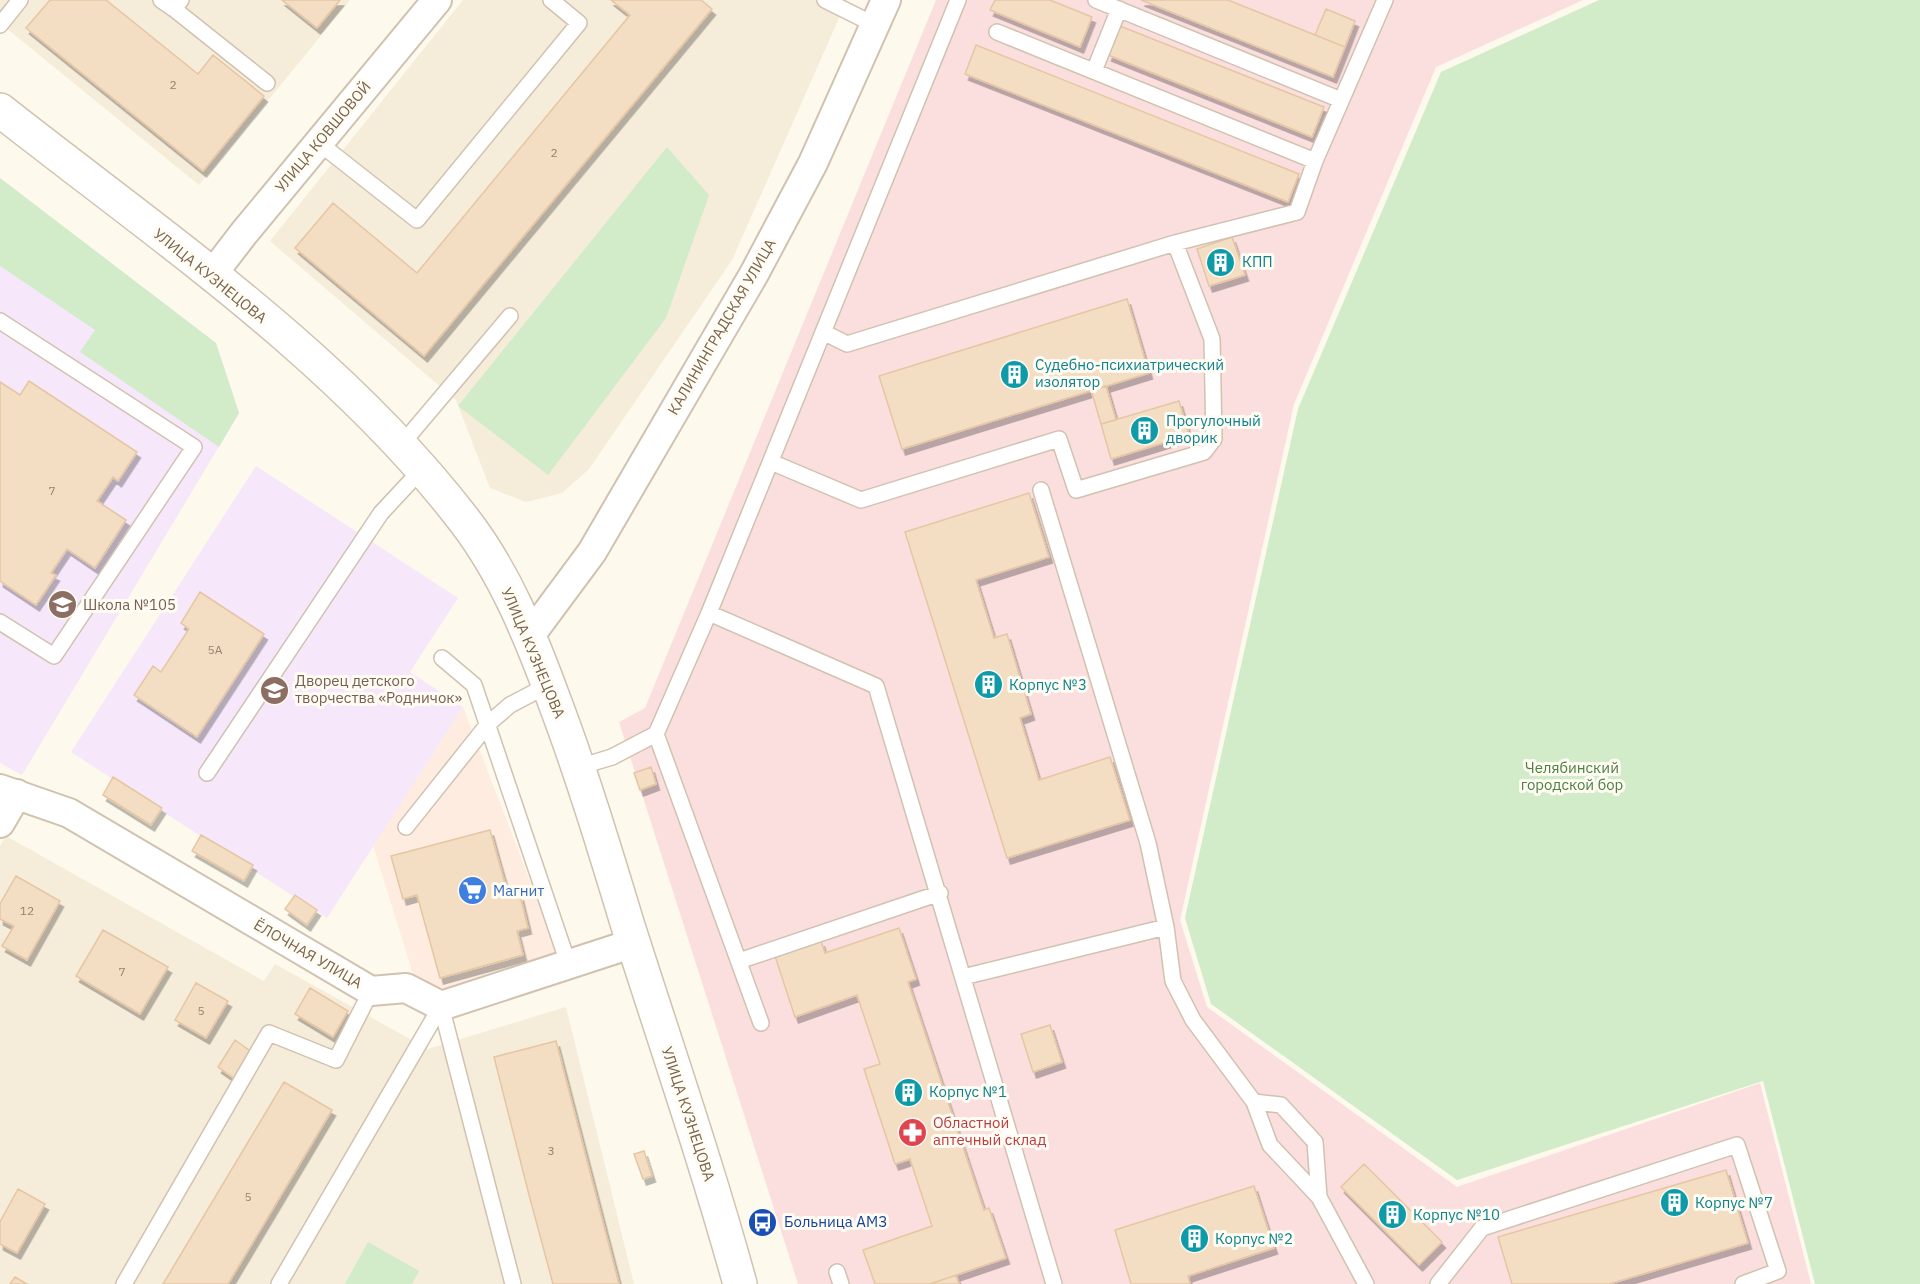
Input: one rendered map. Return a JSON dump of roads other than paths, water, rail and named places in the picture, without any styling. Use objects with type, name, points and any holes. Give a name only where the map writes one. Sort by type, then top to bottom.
[{"type":"street","name":"УЛИЦА КОВШОВОЙ","points":[[211,276],[244,232],[437,0]]},
{"type":"street","name":"КАЛИНИНГРАДСКАЯ УЛИЦА","points":[[530,637],[592,552],[754,274],[813,162],[880,9]]},
{"type":"street","name":"УЛИЦА КУЗНЕЦОВА","points":[[0,110],[211,276],[336,381],[412,457],[466,523],[505,584],[530,637],[579,767],[740,1284]]},
{"type":"street","points":[[0,823],[8,792]]},
{"type":"street","name":"ЁЛОЧНАЯ УЛИЦА","points":[[8,792],[69,813],[371,991],[406,988],[441,1006]]},
{"type":"street","points":[[441,1006],[634,943]]},
{"type":"lane","points":[[0,26],[20,0]]},
{"type":"lane","points":[[161,0],[178,4],[267,83]]},
{"type":"lane","points":[[319,143],[417,220],[579,23],[551,0]]},
{"type":"lane","points":[[825,0],[880,9]]},
{"type":"lane","points":[[579,767],[612,757],[656,734],[710,613],[958,0]]},
{"type":"lane","points":[[1096,0],[1341,99]]},
{"type":"lane","points":[[823,332],[847,345],[1189,238],[1297,212],[1379,2]]},
{"type":"lane","points":[[1094,71],[1119,9]]},
{"type":"lane","points":[[998,32],[1315,161]]},
{"type":"lane","points":[[771,462],[861,500],[1059,439],[1076,490],[1204,452],[1214,439],[1212,339],[1175,243]]},
{"type":"lane","points":[[207,773],[381,513],[412,457],[510,316]]},
{"type":"lane","points":[[0,321],[194,447],[54,656],[0,622]]},
{"type":"lane","points":[[1041,490],[1148,843],[1166,927],[1173,981],[1193,1020],[1254,1102],[1270,1145],[1319,1197],[1366,1284]]},
{"type":"lane","points":[[710,613],[876,686],[940,893],[1054,1284]]},
{"type":"lane","points":[[442,658],[474,684],[568,963]]},
{"type":"lane","points":[[406,827],[488,724],[510,705],[548,685]]},
{"type":"lane","points":[[656,734],[761,1023]]},
{"type":"lane","points":[[739,962],[940,893]]},
{"type":"lane","points":[[963,977],[1166,927]]},
{"type":"lane","points":[[124,1284],[269,1033],[336,1060],[371,991]]},
{"type":"lane","points":[[279,1284],[441,1006]]},
{"type":"lane","points":[[441,1006],[513,1284]]},
{"type":"lane","points":[[1254,1102],[1281,1105],[1316,1142],[1319,1197]]},
{"type":"lane","points":[[1438,1284],[1482,1228],[1737,1145],[1778,1271],[1743,1284]]},
{"type":"place","name":"КПП","points":[[1221,262]]},
{"type":"place","name":"Судебно-психиатрический изолятор","points":[[1014,374]]},
{"type":"place","name":"Прогулочный дворик","points":[[1145,430]]},
{"type":"place","name":"Школа №105","points":[[62,605]]},
{"type":"place","name":"Корпус №3","points":[[988,685]]},
{"type":"place","name":"Дворец детского творчества «Родничок»","points":[[274,690]]},
{"type":"place","name":"Магнит","points":[[472,891]]},
{"type":"place","name":"Корпус №1","points":[[908,1092]]},
{"type":"place","name":"Областной аптечный склад","points":[[912,1132]]},
{"type":"place","name":"Корпус №7","points":[[1674,1203]]},
{"type":"place","name":"Корпус №10","points":[[1392,1215]]},
{"type":"place","name":"Больница АМЗ","points":[[763,1222]]},
{"type":"place","name":"Корпус №2","points":[[1194,1239]]},
{"type":"park label","name":"Челябинский городской бор","points":[[1572,776]]}]
